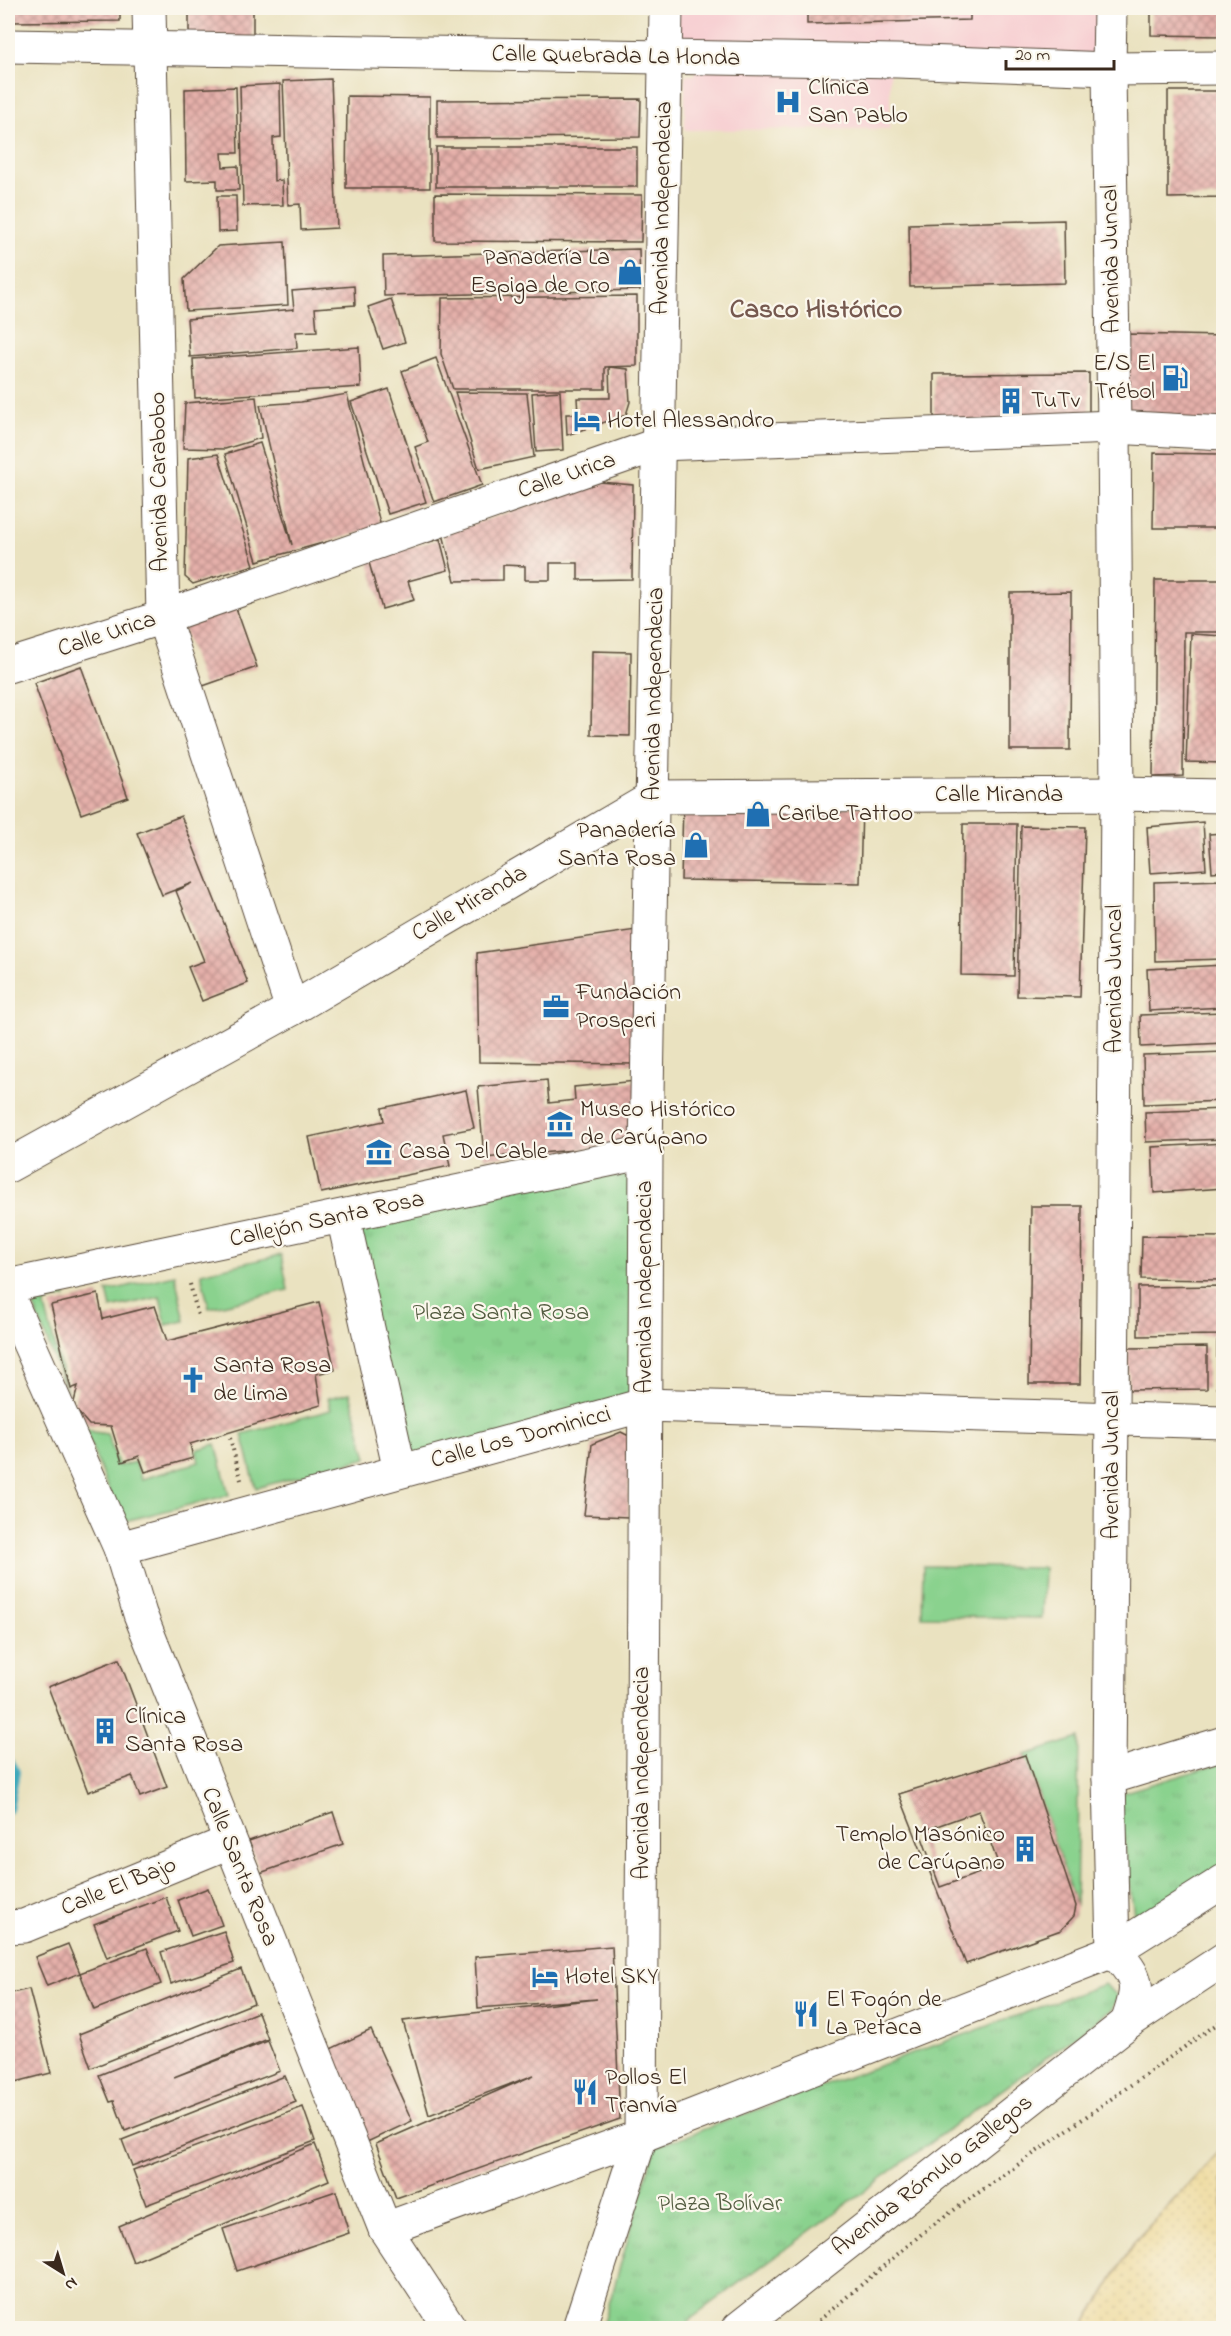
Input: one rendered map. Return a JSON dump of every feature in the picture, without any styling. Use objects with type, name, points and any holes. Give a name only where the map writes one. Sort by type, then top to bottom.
[{"type":"street","name":"Avenida Carabobo","points":[[149,8],[163,617],[291,1009]]},
{"type":"street","name":"Avenida Independecia","points":[[641,2136],[646,1152],[666,8]]},
{"type":"street","name":"Avenida Juncal","points":[[1110,8],[1117,794],[1109,1778],[1113,1951]]},
{"type":"street","name":"Calle Quebrada La Honda","points":[[8,46],[897,61],[1109,69],[1224,68]]},
{"type":"street","name":"Calle Urica","points":[[8,666],[163,617],[659,444],[1114,427],[1224,432]]},
{"type":"street","name":"Calle Miranda","points":[[8,1166],[291,1009],[654,797],[1117,794],[1224,796]]},
{"type":"street","name":"Callejón Santa Rosa","points":[[8,1286],[646,1152]]},
{"type":"street","points":[[343,1217],[400,1471]]},
{"type":"street","name":"Calle Santa Rosa","points":[[8,1296],[120,1548],[140,1614],[385,2229],[450,2328]]},
{"type":"street","name":"Calle Los Dominicci","points":[[120,1548],[644,1405],[1224,1422]]},
{"type":"street","points":[[1109,1778],[1224,1743]]},
{"type":"street","name":"Calle El Bajo","points":[[8,1927],[24,1926],[229,1842]]},
{"type":"street","points":[[385,2229],[641,2136],[1113,1951],[1224,1881]]},
{"type":"street","points":[[1113,1951],[1129,1966],[1136,1982],[1136,1996],[1127,2023]]},
{"type":"street","name":"Avenida Rómulo Gallegos","points":[[739,2328],[1127,2023],[1224,1959]]},
{"type":"street","points":[[579,2328],[641,2136]]},
{"type":"path","points":[[188,1275],[198,1316]]},
{"type":"path","points":[[230,1438],[242,1484]]},
{"type":"path","points":[[810,2328],[930,2227],[1224,2019]]},
{"type":"shaded area","points":[[666,8],[1100,8],[1098,64],[665,58]]},
{"type":"shaded area","name":"Clínica San Pablo","points":[[890,68],[890,129],[685,130],[685,75],[695,75],[696,69]]},
{"type":"sand","points":[[1223,2148],[1223,2328],[1083,2328],[1135,2241]]},
{"type":"green space","name":"Plaza Santa Rosa","points":[[646,1152],[644,1405],[400,1471],[343,1217]]},
{"type":"green space","points":[[281,1255],[288,1290],[209,1308],[201,1273]]},
{"type":"green space","points":[[175,1275],[185,1321],[166,1325],[160,1297],[111,1308],[107,1291]]},
{"type":"green space","points":[[65,1292],[66,1297],[46,1302],[45,1307],[67,1392],[33,1304],[38,1300]]},
{"type":"green space","points":[[350,1393],[367,1458],[256,1488],[242,1434],[331,1410],[328,1398]]},
{"type":"green space","points":[[84,1427],[94,1432],[107,1434],[119,1466],[135,1462],[142,1479],[199,1462],[196,1450],[216,1444],[229,1495],[121,1522]]},
{"type":"green space","points":[[923,1566],[1044,1568],[1042,1618],[922,1616]]},
{"type":"green space","points":[[1079,1738],[1076,1906],[1025,1755]]},
{"type":"green space","points":[[1223,1763],[1223,1874],[1136,1930],[1118,1794]]},
{"type":"green space","name":"Plaza Bolívar","points":[[1104,1984],[1118,1996],[1111,2010],[691,2318],[684,2328],[602,2328],[655,2147]]},
{"type":"building","points":[[8,8],[120,8],[120,21],[8,22]]},
{"type":"building","points":[[189,8],[253,8],[253,43],[189,44]]},
{"type":"building","points":[[807,8],[970,8],[970,20],[807,24]]},
{"type":"building","points":[[1151,8],[1224,8],[1224,36],[1151,35]]},
{"type":"building","points":[[331,79],[337,228],[301,230],[300,204],[288,205],[283,81]]},
{"type":"building","points":[[280,84],[281,137],[273,138],[274,181],[282,180],[283,205],[243,206],[240,86]]},
{"type":"building","points":[[236,87],[238,153],[222,153],[223,167],[238,166],[239,190],[217,190],[217,180],[186,181],[185,89]]},
{"type":"building","points":[[1168,91],[1224,91],[1224,197],[1168,198]]},
{"type":"building","points":[[347,96],[430,97],[430,188],[346,188]]},
{"type":"building","points":[[641,99],[640,137],[437,138],[437,100]]},
{"type":"building","points":[[436,147],[637,147],[637,187],[436,187]]},
{"type":"building","points":[[435,194],[642,195],[641,242],[435,241]]},
{"type":"building","points":[[217,196],[236,196],[237,231],[218,232]]},
{"type":"building","points":[[1064,220],[1065,283],[910,287],[909,224]]},
{"type":"building","points":[[285,242],[288,305],[186,311],[184,279],[218,246]]},
{"type":"building","points":[[639,249],[640,290],[384,296],[383,256]]},
{"type":"building","points":[[354,286],[355,305],[315,308],[317,331],[296,332],[297,348],[190,357],[187,319],[294,309],[292,291]]},
{"type":"building","points":[[637,296],[637,366],[605,367],[605,389],[453,389],[441,354],[442,298]]},
{"type":"building","points":[[391,299],[405,342],[383,349],[368,307]]},
{"type":"building","name":"E/S El Trébol","points":[[1126,334],[1224,336],[1224,424],[1126,419]]},
{"type":"building","points":[[359,347],[361,387],[195,398],[193,359]]},
{"type":"building","points":[[436,358],[482,485],[434,502],[415,447],[428,442],[402,371]]},
{"type":"building","points":[[609,367],[628,369],[630,402],[626,415],[567,435],[566,414],[578,414],[577,398],[610,398]]},
{"type":"building","name":"TuTv","points":[[1089,373],[1089,427],[934,428],[934,374]]},
{"type":"building","points":[[389,389],[426,502],[388,514],[351,402]]},
{"type":"building","points":[[560,391],[563,450],[536,452],[532,393]]},
{"type":"building","points":[[455,392],[527,393],[534,457],[479,469]]},
{"type":"building","points":[[347,394],[381,527],[257,561],[225,454],[260,443],[292,545],[260,405],[301,402]]},
{"type":"building","points":[[256,397],[261,438],[225,449],[183,448],[185,403]]},
{"type":"building","points":[[1154,453],[1221,454],[1220,528],[1153,528]]},
{"type":"building","points":[[218,454],[254,565],[193,584],[185,577],[188,458]]},
{"type":"building","points":[[600,482],[633,485],[632,579],[578,580],[578,563],[550,563],[550,580],[525,580],[525,566],[503,565],[503,580],[455,581],[443,534]]},
{"type":"building","points":[[440,539],[448,570],[408,581],[414,600],[382,609],[368,559]]},
{"type":"building","points":[[1155,580],[1224,580],[1224,632],[1184,632],[1183,776],[1153,777]]},
{"type":"building","points":[[1071,592],[1070,750],[1010,750],[1010,593]]},
{"type":"building","points":[[235,605],[257,667],[203,686],[182,624]]},
{"type":"building","points":[[1191,634],[1224,636],[1224,763],[1186,762]]},
{"type":"building","points":[[592,651],[631,652],[630,736],[591,735]]},
{"type":"building","points":[[81,666],[128,797],[81,814],[34,683]]},
{"type":"building","points":[[683,804],[862,807],[860,883],[681,880]]},
{"type":"building","points":[[181,816],[248,983],[202,1001],[188,967],[204,961],[176,891],[193,883],[162,895],[137,833]]},
{"type":"building","points":[[1203,822],[1206,869],[1150,873],[1147,827]]},
{"type":"building","points":[[963,824],[1017,824],[1014,976],[961,975]]},
{"type":"building","points":[[1021,826],[1085,827],[1080,997],[1017,996]]},
{"type":"building","points":[[1224,833],[1224,871],[1212,872],[1209,834]]},
{"type":"building","points":[[1224,880],[1224,959],[1155,961],[1154,882]]},
{"type":"building","name":"Fundación Prosperi","points":[[636,930],[634,1064],[479,1062],[477,953]]},
{"type":"building","points":[[1224,965],[1224,1007],[1149,1011],[1147,969]]},
{"type":"building","points":[[1224,1012],[1224,1043],[1141,1047],[1140,1015]]},
{"type":"building","points":[[1224,1052],[1224,1101],[1144,1104],[1143,1055]]},
{"type":"building","name":"Museo Histórico de Carúpano","points":[[547,1080],[549,1103],[575,1100],[574,1087],[636,1081],[641,1144],[484,1158],[478,1087]]},
{"type":"building","name":"Casa Del Cable","points":[[466,1090],[474,1128],[443,1134],[450,1166],[321,1193],[309,1137],[384,1121],[382,1108]]},
{"type":"building","points":[[1224,1109],[1224,1139],[1146,1142],[1145,1112]]},
{"type":"building","points":[[1224,1143],[1224,1188],[1154,1193],[1152,1147]]},
{"type":"building","points":[[1031,1206],[1082,1206],[1080,1384],[1029,1384]]},
{"type":"building","points":[[1142,1236],[1224,1237],[1224,1280],[1141,1279]]},
{"type":"building","points":[[1224,1286],[1224,1335],[1138,1336],[1138,1287]]},
{"type":"building","name":"Santa Rosa de Lima","points":[[98,1294],[103,1319],[155,1306],[167,1341],[319,1302],[335,1370],[316,1374],[321,1405],[190,1444],[193,1458],[145,1472],[139,1456],[122,1462],[111,1426],[89,1425],[76,1410],[74,1402],[78,1386],[71,1389],[51,1305]]},
{"type":"building","points":[[1217,1342],[1224,1342],[1224,1387],[1217,1388]]},
{"type":"building","points":[[1207,1347],[1207,1389],[1129,1390],[1128,1348]]},
{"type":"building","points":[[621,1432],[631,1437],[628,1517],[584,1515],[592,1444]]},
{"type":"building","name":"Clínica Santa Rosa","points":[[119,1659],[167,1787],[140,1797],[132,1776],[88,1792],[48,1687]]},
{"type":"building","name":"Templo Masónico de Carúpano","points":[[1025,1755],[1076,1906],[1074,1916],[1061,1930],[966,1964],[899,1794]],"holes":[[[979,1811],[999,1866],[940,1887],[920,1832]]]},
{"type":"building","points":[[333,1812],[343,1844],[260,1873],[249,1841]]},
{"type":"building","points":[[208,1888],[222,1925],[191,1936],[178,1900]]},
{"type":"building","points":[[166,1897],[178,1931],[107,1958],[94,1924]]},
{"type":"building","points":[[224,1931],[234,1963],[171,1984],[161,1952]]},
{"type":"building","points":[[68,1944],[80,1973],[47,1986],[35,1957]]},
{"type":"building","points":[[612,1946],[620,2119],[396,2198],[376,2144],[534,2075],[429,2115],[403,2021],[597,1999],[478,2008],[475,1957]]},
{"type":"building","points":[[147,1948],[161,1984],[94,2010],[80,1973]]},
{"type":"building","points":[[241,1969],[254,2003],[91,2068],[79,2034]]},
{"type":"building","points":[[29,1989],[51,2073],[8,2084],[8,1994]]},
{"type":"building","points":[[258,2012],[268,2039],[174,2077],[268,2041],[280,2071],[125,2131],[114,2101],[110,2102],[99,2075]]},
{"type":"building","points":[[371,2030],[412,2121],[365,2143],[324,2052]]},
{"type":"building","points":[[285,2076],[296,2102],[132,2166],[122,2140]]},
{"type":"building","points":[[303,2107],[315,2141],[146,2205],[133,2170]]},
{"type":"building","points":[[315,2144],[329,2180],[133,2262],[119,2226]]},
{"type":"building","points":[[336,2191],[349,2233],[237,2271],[223,2229]]},
{"type":"waterway","points":[[8,1761],[15,1772],[8,1809]]},
{"type":"place","name":"Clínica San Pablo","points":[[788,102]]},
{"type":"place","name":"Panadería La Espiga de Oro","points":[[630,272]]},
{"type":"place","name":"E/S El Trébol","points":[[1175,378]]},
{"type":"place","name":"TuTv","points":[[1011,401]]},
{"type":"place","name":"Hotel Alessandro","points":[[587,421]]},
{"type":"place","name":"Caribe Tattoo","points":[[758,814]]},
{"type":"place","name":"Panadería Santa Rosa","points":[[696,845]]},
{"type":"place","name":"Fundación Prosperi","points":[[556,1007]]},
{"type":"place","name":"Museo Histórico de Carúpano","points":[[560,1124]]},
{"type":"place","name":"Casa Del Cable","points":[[379,1152]]},
{"type":"place","name":"Santa Rosa de Lima","points":[[193,1380]]},
{"type":"place","name":"Clínica Santa Rosa","points":[[105,1731]]},
{"type":"place","name":"Templo Masónico de Carúpano","points":[[1025,1849]]},
{"type":"place","name":"Hotel SKY","points":[[545,1977]]},
{"type":"place","name":"El Fogón de La Petaca","points":[[806,2014]]},
{"type":"place","name":"Pollos El Tranvía","points":[[585,2092]]},
{"type":"district","name":"Casco Histórico","points":[[816,310]]}]
